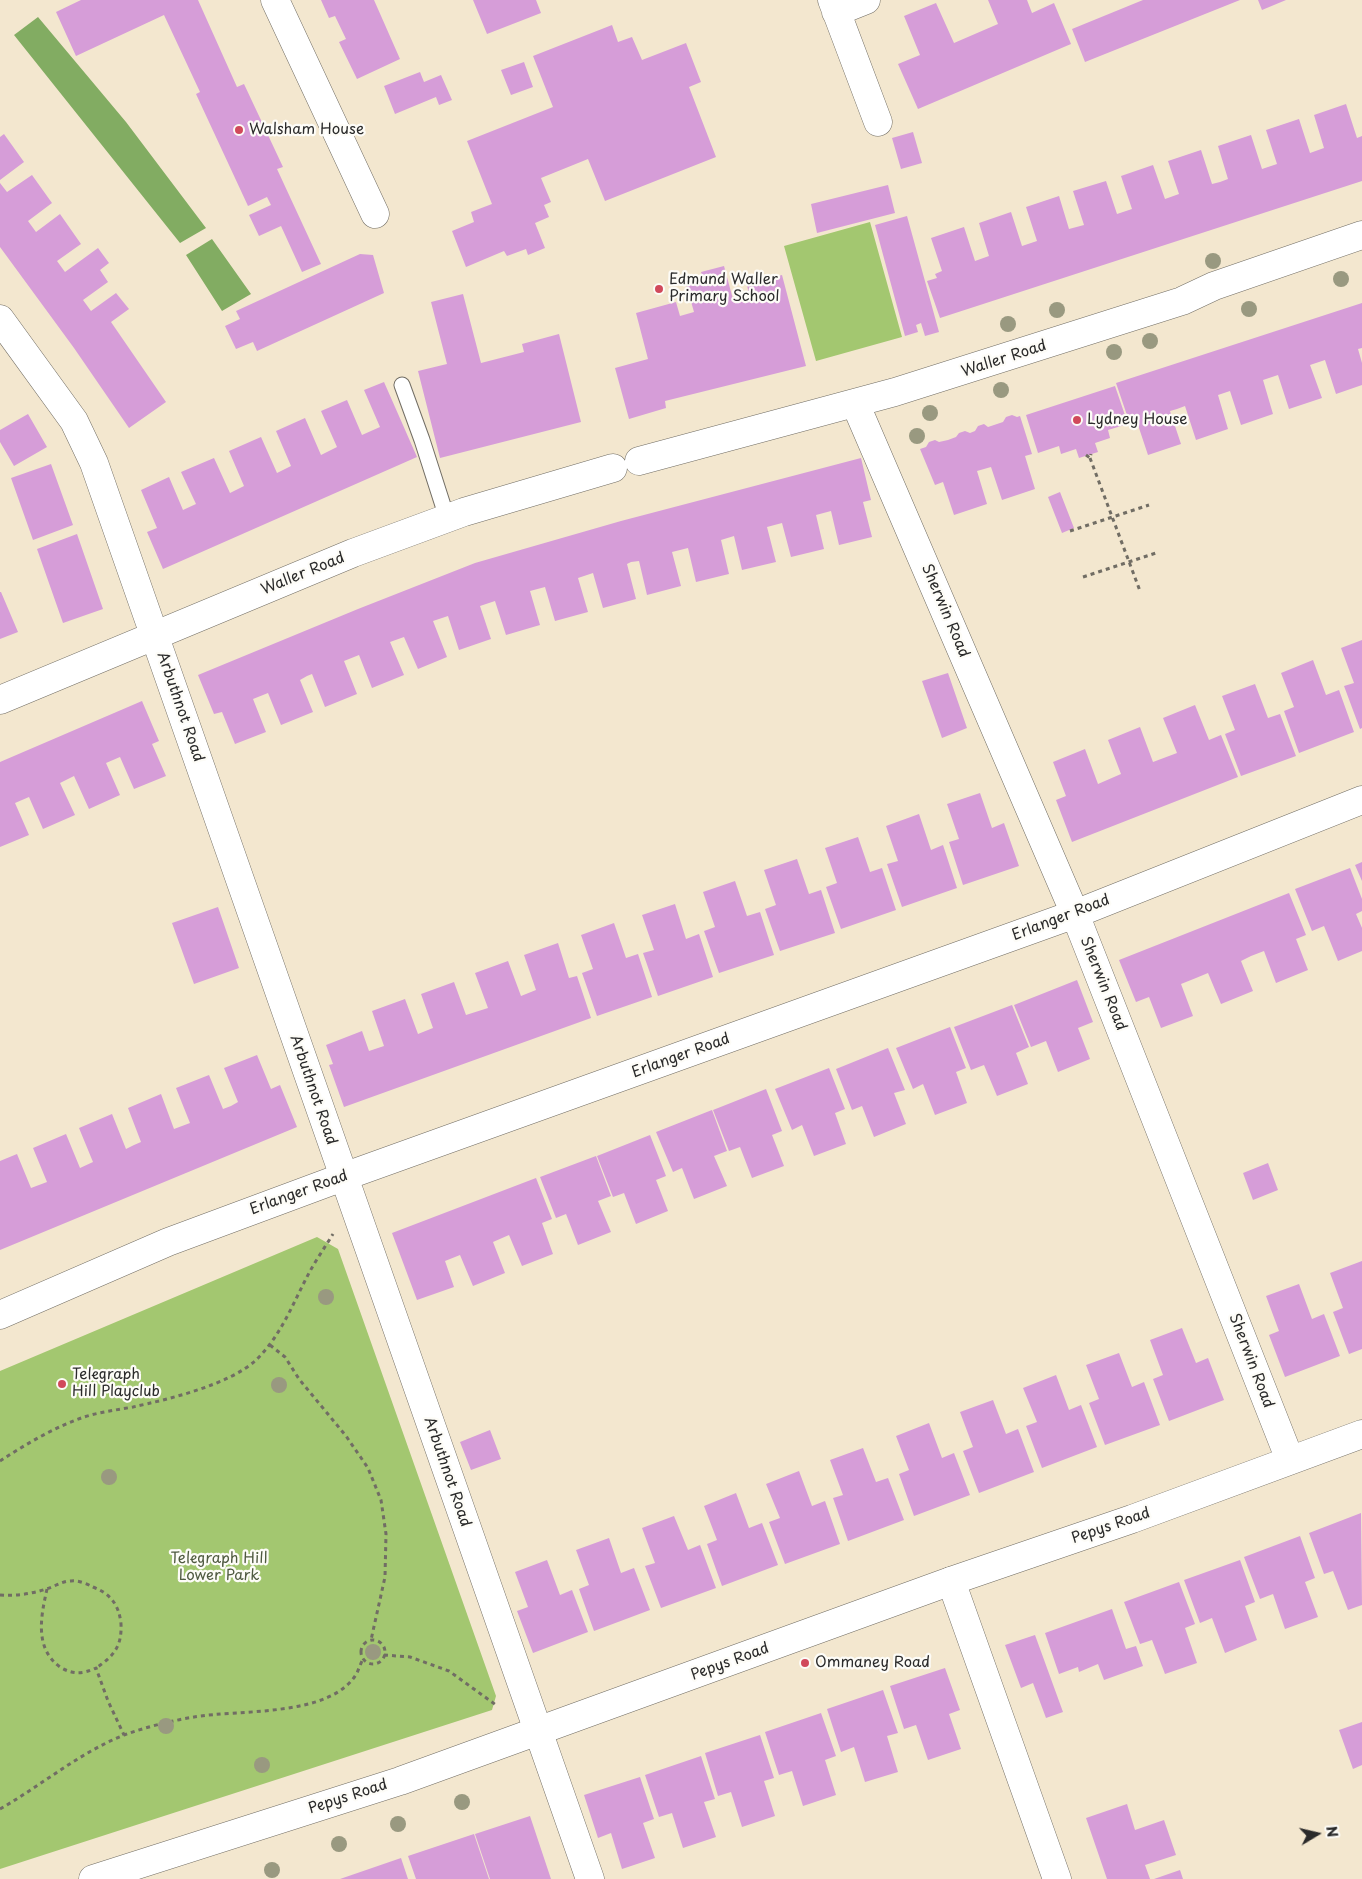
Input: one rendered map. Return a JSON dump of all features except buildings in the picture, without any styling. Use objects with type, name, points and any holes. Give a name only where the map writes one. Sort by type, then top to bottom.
[{"type":"street","points":[[275,0],[375,214]]},
{"type":"street","points":[[866,0],[834,6],[878,122]]},
{"type":"street","name":"Waller Road","points":[[639,461],[855,403],[969,370],[1182,301],[1214,286],[1362,235]]},
{"type":"street","name":"Arbuthnot Road","points":[[0,319],[74,422],[94,463],[590,1879]]},
{"type":"street","name":"Sherwin Road","points":[[855,403],[1075,914],[1290,1460]]},
{"type":"street","name":"Waller Road","points":[[0,700],[353,553],[447,518],[613,468]]},
{"type":"street","name":"Erlanger Road","points":[[0,1314],[168,1242],[343,1177],[1075,914],[1362,800]]},
{"type":"street","name":"Pepys Road","points":[[93,1879],[400,1780],[538,1732],[951,1581],[1132,1519],[1362,1434]]},
{"type":"street","points":[[951,1581],[1057,1879]]},
{"type":"lane","points":[[402,385],[425,448],[447,518]]},
{"type":"lane","points":[[613,468],[639,461]]},
{"type":"path","points":[[1089,456],[1140,591]]},
{"type":"path","points":[[1070,531],[1149,505]]},
{"type":"path","points":[[1083,577],[1156,553]]},
{"type":"path","points":[[0,1460],[55,1429],[83,1417],[195,1390],[237,1374],[256,1360],[270,1345],[293,1307],[309,1273],[328,1243]]},
{"type":"path","points":[[270,1345],[285,1357],[298,1380],[346,1436],[368,1468],[381,1500],[386,1534],[385,1577],[371,1640]]},
{"type":"path","points":[[0,1595],[16,1595],[47,1589],[72,1581],[85,1583],[104,1591],[118,1607],[121,1640],[115,1652],[107,1661],[86,1673],[76,1674],[63,1669],[52,1660],[42,1642],[41,1625],[47,1589]]},
{"type":"path","points":[[0,1808],[89,1751],[124,1735],[156,1725],[194,1717],[285,1708],[316,1702],[346,1685],[356,1674],[363,1659],[361,1655],[364,1644],[371,1640],[376,1641],[384,1648],[384,1656],[380,1661],[373,1664],[363,1659]]},
{"type":"path","points":[[384,1656],[410,1657],[449,1671],[494,1703]]},
{"type":"path","points":[[96,1668],[108,1701],[124,1735]]},
{"type":"green space","points":[[38,17],[126,122],[206,228],[180,243],[14,35]]},
{"type":"green space","points":[[870,222],[902,337],[816,361],[784,246]]},
{"type":"green space","points":[[212,239],[251,294],[222,311],[186,255]]},
{"type":"green space","name":"Telegraph Hill Lower Park","points":[[317,1237],[338,1249],[496,1696],[492,1710],[0,1869],[0,1371]]},
{"type":"place","name":"Walsham House","points":[[239,130]]},
{"type":"place","name":"Edmund Waller Primary School","points":[[659,289]]},
{"type":"place","name":"Lydney House","points":[[1077,420]]},
{"type":"place","name":"Telegraph Hill Playclub","points":[[62,1384]]},
{"type":"place","name":"Ommaney Road","points":[[805,1663]]}]
